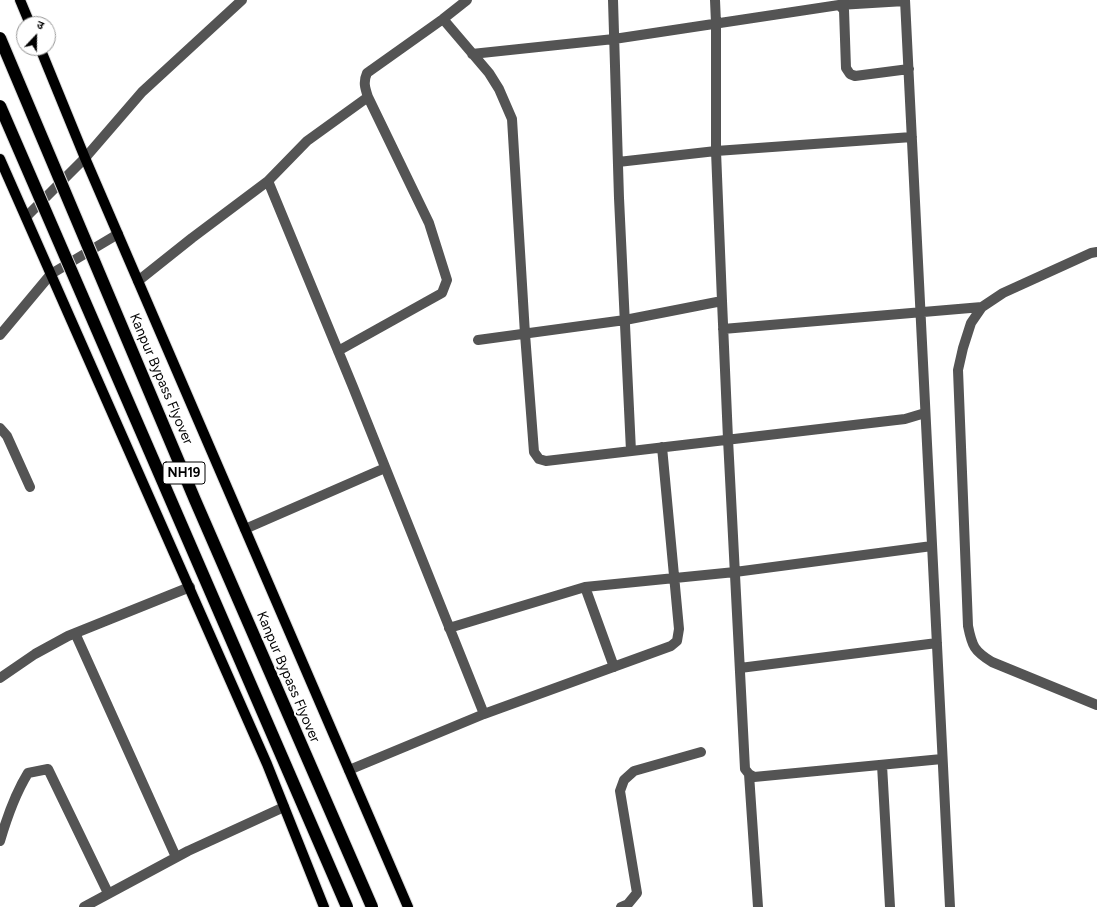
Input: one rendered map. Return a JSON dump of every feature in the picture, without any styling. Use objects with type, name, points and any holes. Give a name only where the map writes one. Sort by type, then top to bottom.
[{"type":"highway","name":"Kanpur Bypass Flyover","points":[[0,38],[198,507],[372,907]]},
{"type":"highway","name":"NH19","points":[[0,106],[347,907]]},
{"type":"main road","points":[[20,0],[27,16]]},
{"type":"main road","points":[[43,56],[138,282],[408,907]]},
{"type":"main road","points":[[0,159],[267,764],[324,907]]},
{"type":"street","points":[[26,217],[85,158],[142,92],[242,0]]},
{"type":"street","points":[[338,351],[442,293],[447,280],[429,223],[368,97],[364,85],[364,78],[367,73],[467,0]]},
{"type":"street","points":[[613,0],[618,162],[631,451]]},
{"type":"street","points":[[715,0],[716,151],[728,440],[745,769],[754,777],[942,760]]},
{"type":"street","points":[[472,54],[614,39],[839,5],[905,1],[950,907]]},
{"type":"street","points":[[839,5],[844,10],[846,68],[850,74],[855,76],[909,69]]},
{"type":"street","points":[[443,19],[489,73],[499,89],[512,119],[525,334],[534,452],[539,459],[546,461],[905,419],[926,413]]},
{"type":"street","points":[[138,282],[192,238],[268,181],[307,141],[368,97]]},
{"type":"street","points":[[618,162],[716,151],[912,137]]},
{"type":"street","points":[[268,181],[484,714]]},
{"type":"street","points":[[0,335],[51,274],[118,234]]},
{"type":"street","points":[[1097,252],[1091,253],[1003,293],[982,307],[971,323],[958,370],[968,626],[972,644],[981,655],[992,662],[1097,705]]},
{"type":"street","points":[[478,340],[625,320],[722,300]]},
{"type":"street","points":[[723,329],[982,307]]},
{"type":"street","points":[[0,428],[7,436],[30,488]]},
{"type":"street","points":[[349,770],[484,714],[671,646],[677,641],[679,629],[662,447]]},
{"type":"street","points":[[245,529],[385,468]]},
{"type":"street","points":[[449,628],[585,587],[735,572],[932,546]]},
{"type":"street","points":[[0,678],[35,654],[75,633],[190,587]]},
{"type":"street","points":[[585,587],[614,667]]},
{"type":"street","points":[[75,633],[176,858]]},
{"type":"street","points":[[740,668],[937,643]]},
{"type":"street","points":[[621,907],[628,904],[636,893],[620,791],[624,780],[634,771],[701,752]]},
{"type":"street","points":[[882,765],[890,907]]},
{"type":"street","points":[[0,841],[4,826],[19,788],[28,773],[48,769],[108,893]]},
{"type":"street","points":[[749,774],[758,907]]},
{"type":"street","points":[[84,907],[176,858],[284,807]]}]
